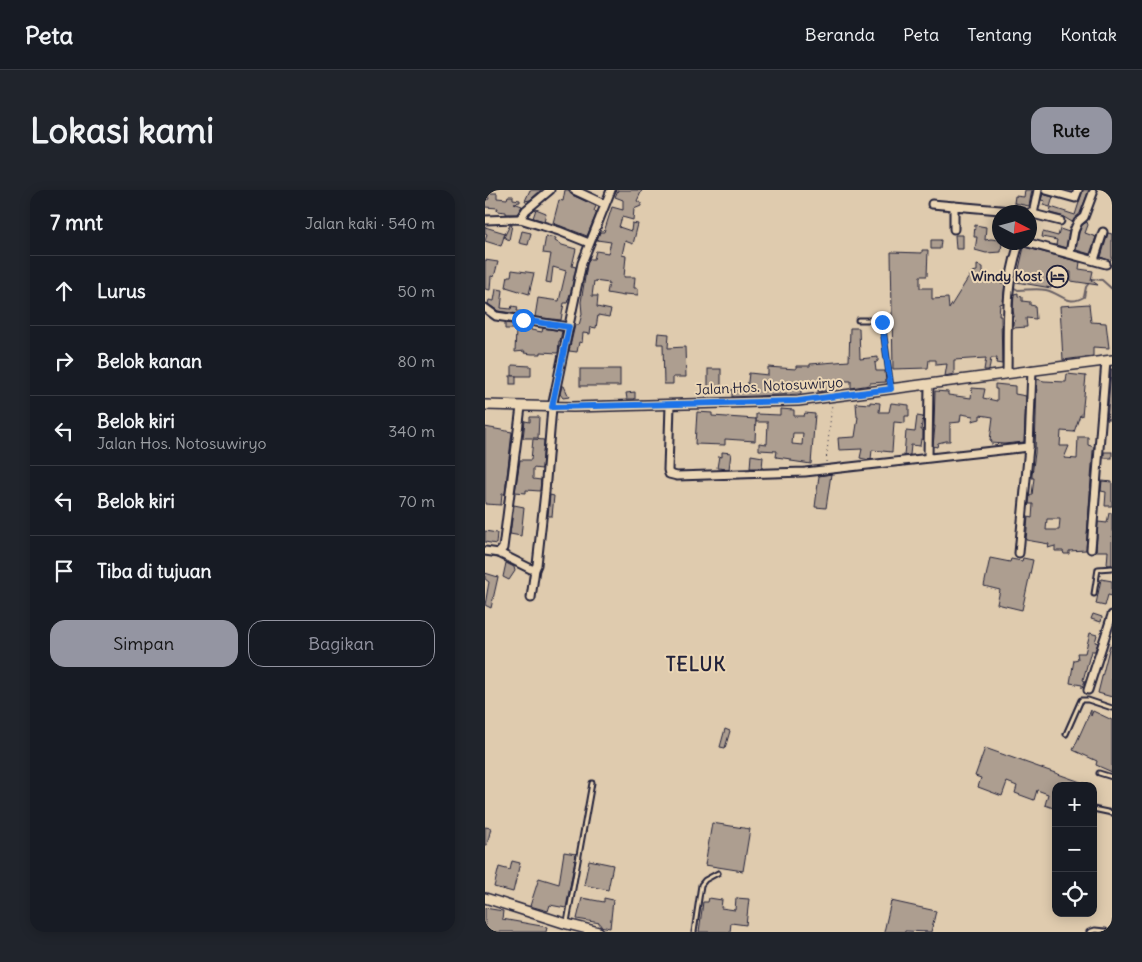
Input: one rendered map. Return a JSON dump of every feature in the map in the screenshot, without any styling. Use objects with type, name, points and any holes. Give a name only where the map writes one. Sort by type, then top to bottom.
[{"type":"street","points":[[520,219],[526,210],[550,190]]},
{"type":"street","points":[[574,190],[604,204]]},
{"type":"street","points":[[531,598],[537,565],[552,407],[582,263],[611,190]]},
{"type":"street","points":[[1033,205],[1038,190]]},
{"type":"street","points":[[1046,190],[1075,198],[1078,190]]},
{"type":"street","points":[[1069,253],[1074,231],[1078,222],[1083,218],[1093,194]]},
{"type":"street","points":[[932,204],[992,209]]},
{"type":"street","points":[[954,206],[954,229]]},
{"type":"street","points":[[1037,215],[1060,221]]},
{"type":"street","points":[[485,220],[520,219],[589,243]]},
{"type":"street","points":[[1094,260],[1103,232]]},
{"type":"street","points":[[1037,245],[1105,264]]},
{"type":"street","points":[[1007,373],[1010,278],[1017,250]]},
{"type":"street","points":[[485,308],[496,316],[569,327]]},
{"type":"street","points":[[1091,549],[1109,360]]},
{"type":"street","name":"Jalan Hos. Notosuwiryo","points":[[485,405],[552,407],[798,401],[833,398],[1109,360]]},
{"type":"street","points":[[1019,553],[1029,446],[1032,370]]},
{"type":"street","points":[[928,458],[929,384]]},
{"type":"street","points":[[669,405],[669,474],[677,476],[805,472],[1029,446]]},
{"type":"street","points":[[499,553],[503,548],[521,407]]},
{"type":"street","points":[[485,551],[499,553],[535,569]]},
{"type":"street","points":[[1088,690],[1112,615]]},
{"type":"street","points":[[485,898],[566,928],[599,932]]},
{"type":"lane","points":[[858,320],[878,320],[882,322],[891,389]]},
{"type":"lane","points":[[1094,594],[1098,568],[1112,568]]},
{"type":"lane","points":[[1066,734],[1081,700],[1088,700],[1112,708]]},
{"type":"lane","points":[[1099,773],[1112,777]]},
{"type":"lane","points":[[566,928],[592,783]]},
{"type":"lane","points":[[1097,811],[1112,813]]},
{"type":"lane","points":[[694,932],[701,885],[705,880],[718,873]]},
{"type":"lane","points":[[1089,932],[1095,930],[1105,931]]},
{"type":"path","points":[[825,470],[833,398]]},
{"type":"building","points":[[530,190],[541,190],[530,200],[525,201]]},
{"type":"building","points":[[565,190],[569,190],[572,195],[596,206],[594,211],[597,212],[587,236],[553,223],[559,200],[563,201]]},
{"type":"building","points":[[618,190],[642,190],[637,201],[641,203],[641,206],[634,209],[633,220],[622,217],[619,227],[631,231],[632,223],[638,224],[633,244],[625,241],[622,255],[626,256],[624,277],[635,277],[634,288],[638,288],[638,295],[624,294],[624,296],[607,293],[609,283],[594,281],[592,296],[598,296],[597,307],[611,310],[609,317],[598,315],[596,328],[591,327],[590,334],[583,333],[582,343],[579,342],[577,352],[569,351],[575,325],[579,325],[582,314],[581,302],[589,259],[594,259],[596,251],[608,253],[611,242],[597,240],[600,232],[604,232],[612,207],[623,210],[623,200],[615,197]]},
{"type":"building","points":[[1025,190],[1032,190],[1029,205],[1014,203],[1015,196],[1024,197]]},
{"type":"building","points":[[1083,190],[1089,190],[1080,214],[1072,222],[1062,216],[1050,213],[1051,207],[1075,215]]},
{"type":"building","points":[[487,193],[497,193],[497,198],[507,199],[508,196],[513,196],[513,199],[520,200],[520,202],[514,203],[522,206],[517,214],[506,214],[506,212],[497,211],[498,208],[485,207],[485,200],[489,199]]},
{"type":"building","points":[[1043,194],[1053,197],[1050,207],[1043,205],[1045,201],[1041,200]]},
{"type":"building","points":[[536,209],[546,213],[544,221],[533,218]]},
{"type":"building","points":[[1087,222],[1088,225],[1085,233],[1096,237],[1090,254],[1076,250],[1082,225]]},
{"type":"building","points":[[510,225],[512,225],[509,240],[504,237]]},
{"type":"building","points":[[975,225],[986,227],[985,240],[992,239],[992,250],[1001,250],[1001,252],[986,253],[975,250],[977,237],[974,237]]},
{"type":"building","points":[[485,227],[505,233],[501,246],[485,241],[487,234],[485,233]]},
{"type":"building","points":[[1060,229],[1069,232],[1066,248],[1056,245],[1057,240],[1042,237],[1043,232],[1058,236]]},
{"type":"building","points":[[522,231],[531,233],[528,245],[519,243]]},
{"type":"building","points":[[1108,233],[1112,234],[1112,258],[1110,261],[1101,257]]},
{"type":"building","points":[[955,235],[963,235],[963,249],[956,249]]},
{"type":"building","points":[[546,236],[556,238],[555,241],[562,245],[576,249],[572,266],[576,267],[571,291],[567,303],[564,303],[561,320],[535,317],[538,298],[559,301],[566,271],[553,267],[551,283],[546,282],[551,254],[543,253]]},
{"type":"building","points":[[931,240],[941,240],[940,249],[931,249]]},
{"type":"building","points":[[922,250],[928,250],[927,276],[920,276],[920,288],[932,288],[932,299],[948,298],[949,309],[972,272],[977,271],[977,265],[983,267],[983,276],[990,276],[989,282],[1005,283],[1003,303],[1000,304],[999,316],[1001,316],[1002,364],[996,363],[997,358],[991,358],[989,370],[984,370],[986,358],[954,360],[954,374],[945,376],[947,364],[936,365],[936,360],[929,360],[928,368],[893,369],[891,252],[922,253]]},
{"type":"building","points":[[1023,250],[1035,250],[1080,262],[1079,269],[1093,271],[1091,280],[1098,285],[1071,281],[1071,272],[1059,271],[1057,285],[1053,284],[1051,288],[1016,282]]},
{"type":"building","points":[[485,260],[498,262],[494,277],[491,276],[490,290],[485,289]]},
{"type":"building","points":[[512,270],[534,273],[529,294],[506,287],[508,276],[511,276]]},
{"type":"building","points":[[496,289],[503,290],[501,308],[511,309],[512,306],[518,307],[517,311],[526,312],[525,315],[498,311],[488,304],[489,300],[494,301]]},
{"type":"building","points":[[1018,293],[1018,296],[1022,297],[1022,301],[1030,302],[1030,305],[1035,306],[1036,319],[1026,318],[1027,327],[1013,328],[1013,323],[1015,322],[1013,310],[1014,294]]},
{"type":"building","points":[[1089,304],[1091,322],[1106,323],[1109,348],[1093,347],[1093,356],[1063,360],[1060,306]]},
{"type":"building","points":[[505,323],[531,327],[531,330],[542,332],[543,328],[562,331],[558,353],[541,352],[541,354],[532,354],[524,353],[525,351],[515,352],[516,329],[505,329]]},
{"type":"building","points":[[850,328],[859,328],[860,359],[878,357],[878,361],[875,363],[876,371],[885,371],[886,382],[870,383],[870,385],[851,388],[851,381],[840,381],[840,383],[830,384],[830,390],[818,392],[818,385],[801,385],[801,394],[732,397],[732,389],[747,390],[749,373],[768,375],[768,367],[796,369],[796,366],[849,361]]},
{"type":"building","points":[[658,333],[669,334],[668,348],[685,347],[686,377],[673,377],[673,384],[664,384],[663,344],[657,344]]},
{"type":"building","points":[[512,365],[531,366],[531,376],[512,376]]},
{"type":"building","points":[[580,369],[620,369],[620,386],[580,386]]},
{"type":"building","points":[[708,369],[721,369],[721,394],[708,394]]},
{"type":"building","points":[[1111,369],[1112,419],[1107,419]]},
{"type":"building","points":[[1067,374],[1086,376],[1082,416],[1080,415],[1074,432],[1061,431],[1060,446],[1069,446],[1064,458],[1077,459],[1078,437],[1088,437],[1088,445],[1094,447],[1086,550],[1069,551],[1069,554],[1064,554],[1063,551],[1055,551],[1055,546],[1048,548],[1049,544],[1026,540],[1028,517],[1032,518],[1033,504],[1029,504],[1034,478],[1032,478],[1032,475],[1035,453],[1037,379],[1066,382]],"holes":[[[1047,519],[1060,519],[1059,530],[1046,530]]]},
{"type":"building","points":[[510,376],[516,376],[516,384],[510,384]]},
{"type":"building","points":[[995,384],[1015,386],[1015,394],[1026,396],[1024,442],[991,443],[993,417],[980,415],[980,419],[972,421],[973,416],[961,414],[960,422],[950,423],[950,441],[938,443],[937,447],[933,446],[935,391],[971,398],[972,388],[985,389],[983,398],[997,401]]},
{"type":"building","points":[[562,386],[564,386],[569,397],[563,398],[560,394]]},
{"type":"building","points":[[635,392],[635,399],[627,399],[626,393]]},
{"type":"building","points":[[870,402],[880,403],[879,412],[889,412],[891,403],[909,405],[909,416],[905,416],[905,423],[894,422],[892,452],[872,450],[871,459],[869,460],[860,458],[862,449],[839,450],[838,438],[855,437],[858,417],[856,403],[870,404]]},
{"type":"building","points":[[780,409],[794,410],[794,416],[804,416],[805,413],[815,414],[811,464],[776,457],[777,451],[759,450],[759,443],[767,444],[768,422],[756,422],[756,414],[780,415]],"holes":[[[793,433],[803,433],[802,445],[792,444]]]},
{"type":"building","points":[[697,412],[712,413],[712,416],[756,419],[755,441],[725,439],[725,445],[695,444]]},
{"type":"building","points":[[917,416],[923,417],[921,430],[923,430],[923,440],[921,439],[920,446],[911,445],[910,455],[904,456],[906,431],[915,432]]},
{"type":"building","points":[[530,417],[539,417],[538,438],[523,438],[525,421],[530,422]]},
{"type":"building","points":[[485,427],[512,432],[505,494],[502,494],[501,505],[485,504]]},
{"type":"building","points":[[533,439],[544,440],[542,469],[533,468],[533,479],[541,480],[540,491],[526,490],[526,493],[515,492],[520,460],[531,460]]},
{"type":"building","points":[[722,452],[731,453],[729,469],[717,468],[719,456],[722,457]]},
{"type":"building","points":[[1104,452],[1112,452],[1112,458],[1104,458]]},
{"type":"building","points":[[751,455],[763,457],[762,468],[750,468]]},
{"type":"building","points":[[831,474],[826,508],[815,507],[819,476]]},
{"type":"building","points":[[1102,481],[1112,482],[1112,506],[1105,506],[1106,492],[1101,491]]},
{"type":"building","points":[[550,495],[554,496],[552,516],[548,516]]},
{"type":"building","points":[[514,505],[524,507],[521,536],[510,534]]},
{"type":"building","points":[[1109,513],[1112,513],[1112,565],[1107,565],[1108,551],[1096,551],[1098,522],[1107,523]]},
{"type":"building","points":[[485,531],[497,533],[496,544],[485,542]]},
{"type":"building","points":[[990,558],[1010,562],[1011,559],[1022,561],[1023,558],[1033,560],[1022,610],[997,604],[1000,590],[984,586]]},
{"type":"building","points":[[506,563],[514,567],[515,571],[509,580],[503,577]]},
{"type":"building","points":[[485,573],[498,577],[491,608],[485,605],[489,582],[485,579]]},
{"type":"building","points":[[1101,579],[1112,581],[1112,596],[1108,595],[1105,606],[1096,604]]},
{"type":"building","points":[[1093,614],[1102,617],[1101,622],[1091,619]]},
{"type":"building","points":[[1090,633],[1097,635],[1095,642],[1098,643],[1095,651],[1091,651],[1082,688],[1082,685],[1070,683],[1074,660],[1078,659],[1077,653],[1085,653]]},
{"type":"building","points":[[1110,645],[1112,646],[1112,697],[1098,693]]},
{"type":"building","points":[[1091,710],[1091,716],[1093,711],[1112,720],[1112,772],[1096,765],[1097,761],[1073,750]]},
{"type":"building","points":[[725,729],[730,731],[725,748],[720,747]]},
{"type":"building","points":[[985,748],[1081,782],[1052,782],[1052,808],[1045,805],[1048,794],[1037,790],[1034,800],[1015,793],[1017,786],[1007,782],[1002,796],[978,787],[981,778],[975,776]]},
{"type":"building","points":[[712,823],[750,829],[743,871],[705,865]]},
{"type":"building","points":[[485,827],[491,828],[487,845],[485,845]]},
{"type":"building","points":[[564,852],[576,854],[566,908],[550,905],[548,911],[530,906],[539,878],[559,884]]},
{"type":"building","points":[[589,860],[613,865],[608,890],[584,885]]},
{"type":"building","points":[[512,861],[520,863],[513,892],[494,887],[499,867],[510,870]]},
{"type":"building","points":[[582,898],[604,902],[604,898],[613,900],[610,928],[600,926],[600,923],[577,919]]},
{"type":"building","points":[[709,898],[722,900],[721,908],[735,910],[736,898],[749,899],[746,925],[731,923],[730,932],[699,932],[703,902],[708,902]]},
{"type":"building","points":[[891,901],[936,911],[931,932],[884,932]]},
{"type":"building","points":[[485,908],[503,911],[502,919],[547,927],[546,932],[495,932],[485,930]]},
{"type":"waterway","points":[[1013,287],[1018,290],[1046,290],[1073,301],[1084,297],[1086,287],[1092,279],[1102,280],[1112,289]]},
{"type":"place","name":"Windy Kost","points":[[1058,276]]},
{"type":"district","name":"TELUK","points":[[696,664]]},
{"type":"route","points":[[523,320],[569,327],[552,407],[798,401],[833,398],[891,389],[882,322]]}]
